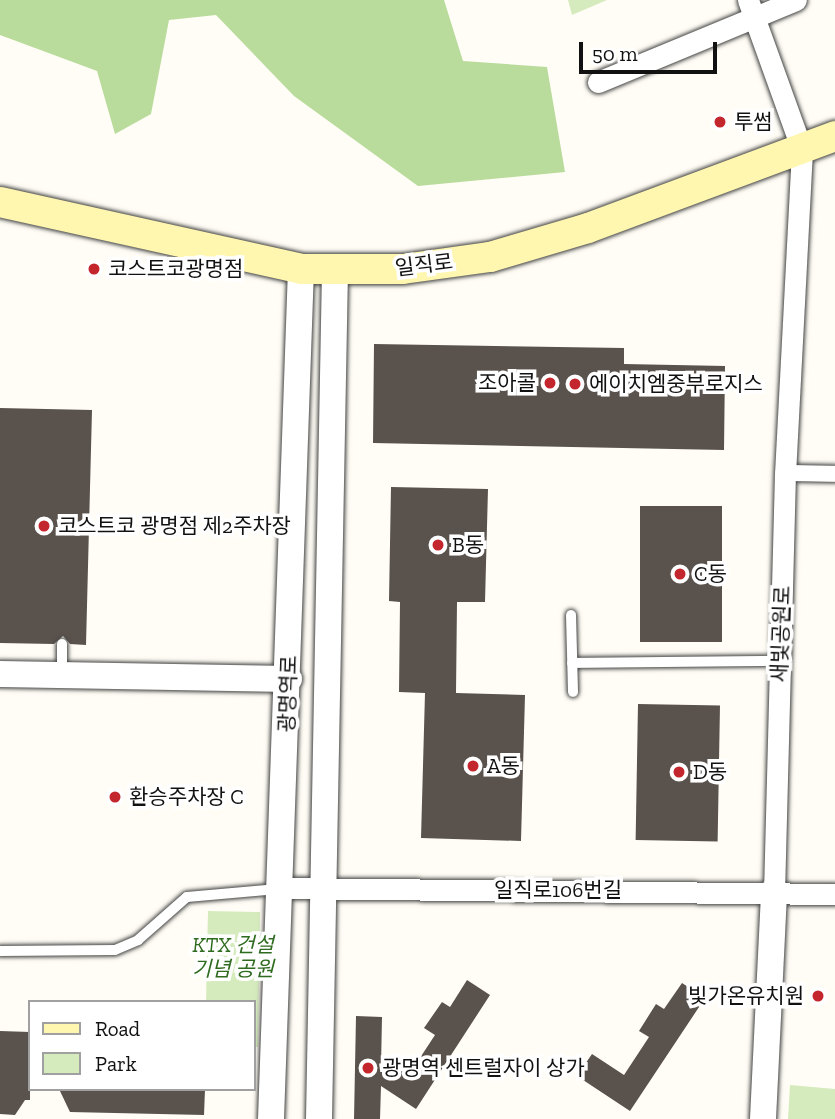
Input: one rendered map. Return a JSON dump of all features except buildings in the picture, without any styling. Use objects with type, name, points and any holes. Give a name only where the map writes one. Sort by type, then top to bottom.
[{"type":"main road","name":"일직로","points":[[0,202],[301,269],[403,270],[490,257],[588,228],[835,136]]},
{"type":"street","points":[[598,82],[751,9],[796,0]]},
{"type":"street","points":[[751,9],[802,150]]},
{"type":"street","name":"새빛공원로","points":[[763,1119],[774,890],[785,473],[802,150]]},
{"type":"street","name":"광명역로","points":[[271,1119],[289,678],[301,269]]},
{"type":"street","name":"광명역로","points":[[319,1119],[335,270]]},
{"type":"street","points":[[785,473],[835,474]]},
{"type":"street","points":[[0,674],[289,678]]},
{"type":"street","name":"일직로106번길","points":[[281,888],[774,890],[835,894]]},
{"type":"lane","points":[[571,615],[573,692]]},
{"type":"lane","points":[[62,644],[62,675]]},
{"type":"lane","points":[[572,663],[780,661]]},
{"type":"lane","points":[[0,951],[115,950],[138,940],[187,897],[281,888]]},
{"type":"green space","points":[[0,0],[444,0],[463,61],[547,67],[565,172],[418,186],[294,96],[216,15],[169,20],[151,114],[115,134],[97,71],[0,35]]},
{"type":"green space","points":[[568,0],[607,0],[572,15]]},
{"type":"green space","name":"KTX 건설 기념 공원","points":[[208,911],[260,912],[258,1047],[256,1000],[206,1000]]},
{"type":"green space","points":[[790,1085],[835,1089],[835,1119],[788,1119]]},
{"type":"place","name":"투썸","points":[[720,122]]},
{"type":"place","name":"코스트코광명점","points":[[94,269]]},
{"type":"place","name":"조아콜","points":[[550,383]]},
{"type":"place","name":"에이치엠중부로지스","points":[[575,384]]},
{"type":"place","name":"코스트코 광명점 제2주차장","points":[[44,526]]},
{"type":"place","name":"B동","points":[[438,545]]},
{"type":"place","name":"C동","points":[[680,574]]},
{"type":"place","name":"A동","points":[[473,766]]},
{"type":"place","name":"D동","points":[[679,772]]},
{"type":"place","name":"환승주차장 C","points":[[115,797]]},
{"type":"place","name":"빛가온유치원","points":[[818,996]]},
{"type":"place","name":"광명역 센트럴자이 상가","points":[[368,1068]]}]
